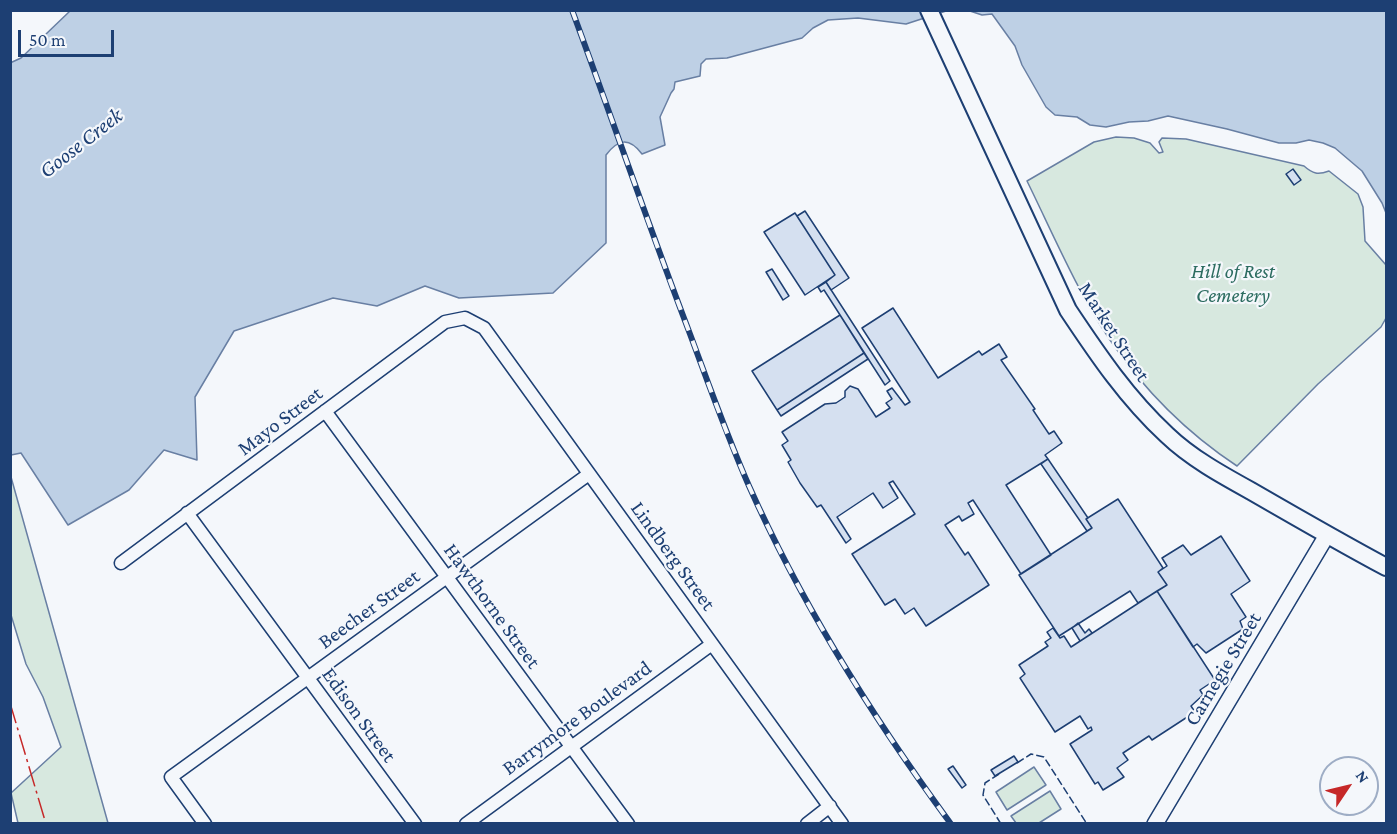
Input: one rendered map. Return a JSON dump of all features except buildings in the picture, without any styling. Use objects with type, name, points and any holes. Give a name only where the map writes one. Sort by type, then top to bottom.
[{"type":"main road","name":"Market Street","points":[[929,10],[1068,310],[1127,395],[1169,437],[1214,470],[1386,567]]},
{"type":"street","name":"Mayo Street","points":[[121,563],[445,322],[465,318]]},
{"type":"street","name":"Lindberg Street","points":[[465,318],[484,328],[842,824]]},
{"type":"street","name":"Hawthorne Street","points":[[325,411],[628,824]]},
{"type":"street","name":"Beecher Street","points":[[205,824],[171,777],[589,474]]},
{"type":"street","name":"Edison Street","points":[[187,513],[415,824]]},
{"type":"street","name":"Carnegie Street","points":[[1155,824],[1327,535]]},
{"type":"street","name":"Barrymore Boulevard","points":[[466,824],[712,644]]},
{"type":"street","points":[[807,824],[830,806]]},
{"type":"green space","name":"Hill of Rest Cemetery","points":[[1116,137],[1134,138],[1150,143],[1159,153],[1163,152],[1159,142],[1162,138],[1186,139],[1304,166],[1316,173],[1329,171],[1358,194],[1363,207],[1365,241],[1386,265],[1386,318],[1381,327],[1318,384],[1237,466],[1184,425],[1152,393],[1123,358],[1087,302],[1027,181],[1094,142]]},
{"type":"green space","points":[[11,477],[108,823],[18,823],[11,793],[61,747],[43,697],[26,664],[11,615]]},
{"type":"green space","points":[[1034,767],[1046,785],[1007,810],[996,792]]},
{"type":"green space","points":[[1050,791],[1061,809],[1039,823],[1016,823],[1011,816]]},
{"type":"water","name":"Goose Creek","points":[[70,11],[946,11],[906,24],[858,18],[828,20],[813,28],[802,38],[727,58],[706,59],[701,64],[700,76],[675,82],[674,89],[660,117],[665,145],[642,154],[633,145],[624,142],[619,143],[606,155],[606,243],[553,293],[459,298],[425,286],[377,306],[333,298],[234,331],[195,397],[197,460],[164,450],[129,490],[68,525],[21,453],[11,455],[10,63],[21,58]]},
{"type":"water","points":[[970,11],[1386,11],[1386,213],[1362,171],[1335,148],[1323,143],[1309,140],[1279,143],[1168,116],[1106,127],[1090,125],[1077,117],[1055,115],[1046,107],[1022,65],[1015,46],[992,14],[982,15]]},
{"type":"railway","points":[[572,10],[675,294],[749,486],[792,574],[841,660],[894,743],[951,824]]},
{"type":"fence","points":[[1017,763],[1031,754],[1044,757],[1087,824]]},
{"type":"fence","points":[[999,774],[985,783],[983,795],[1001,824]]},
{"type":"power","points":[[10,703],[46,824]]}]
